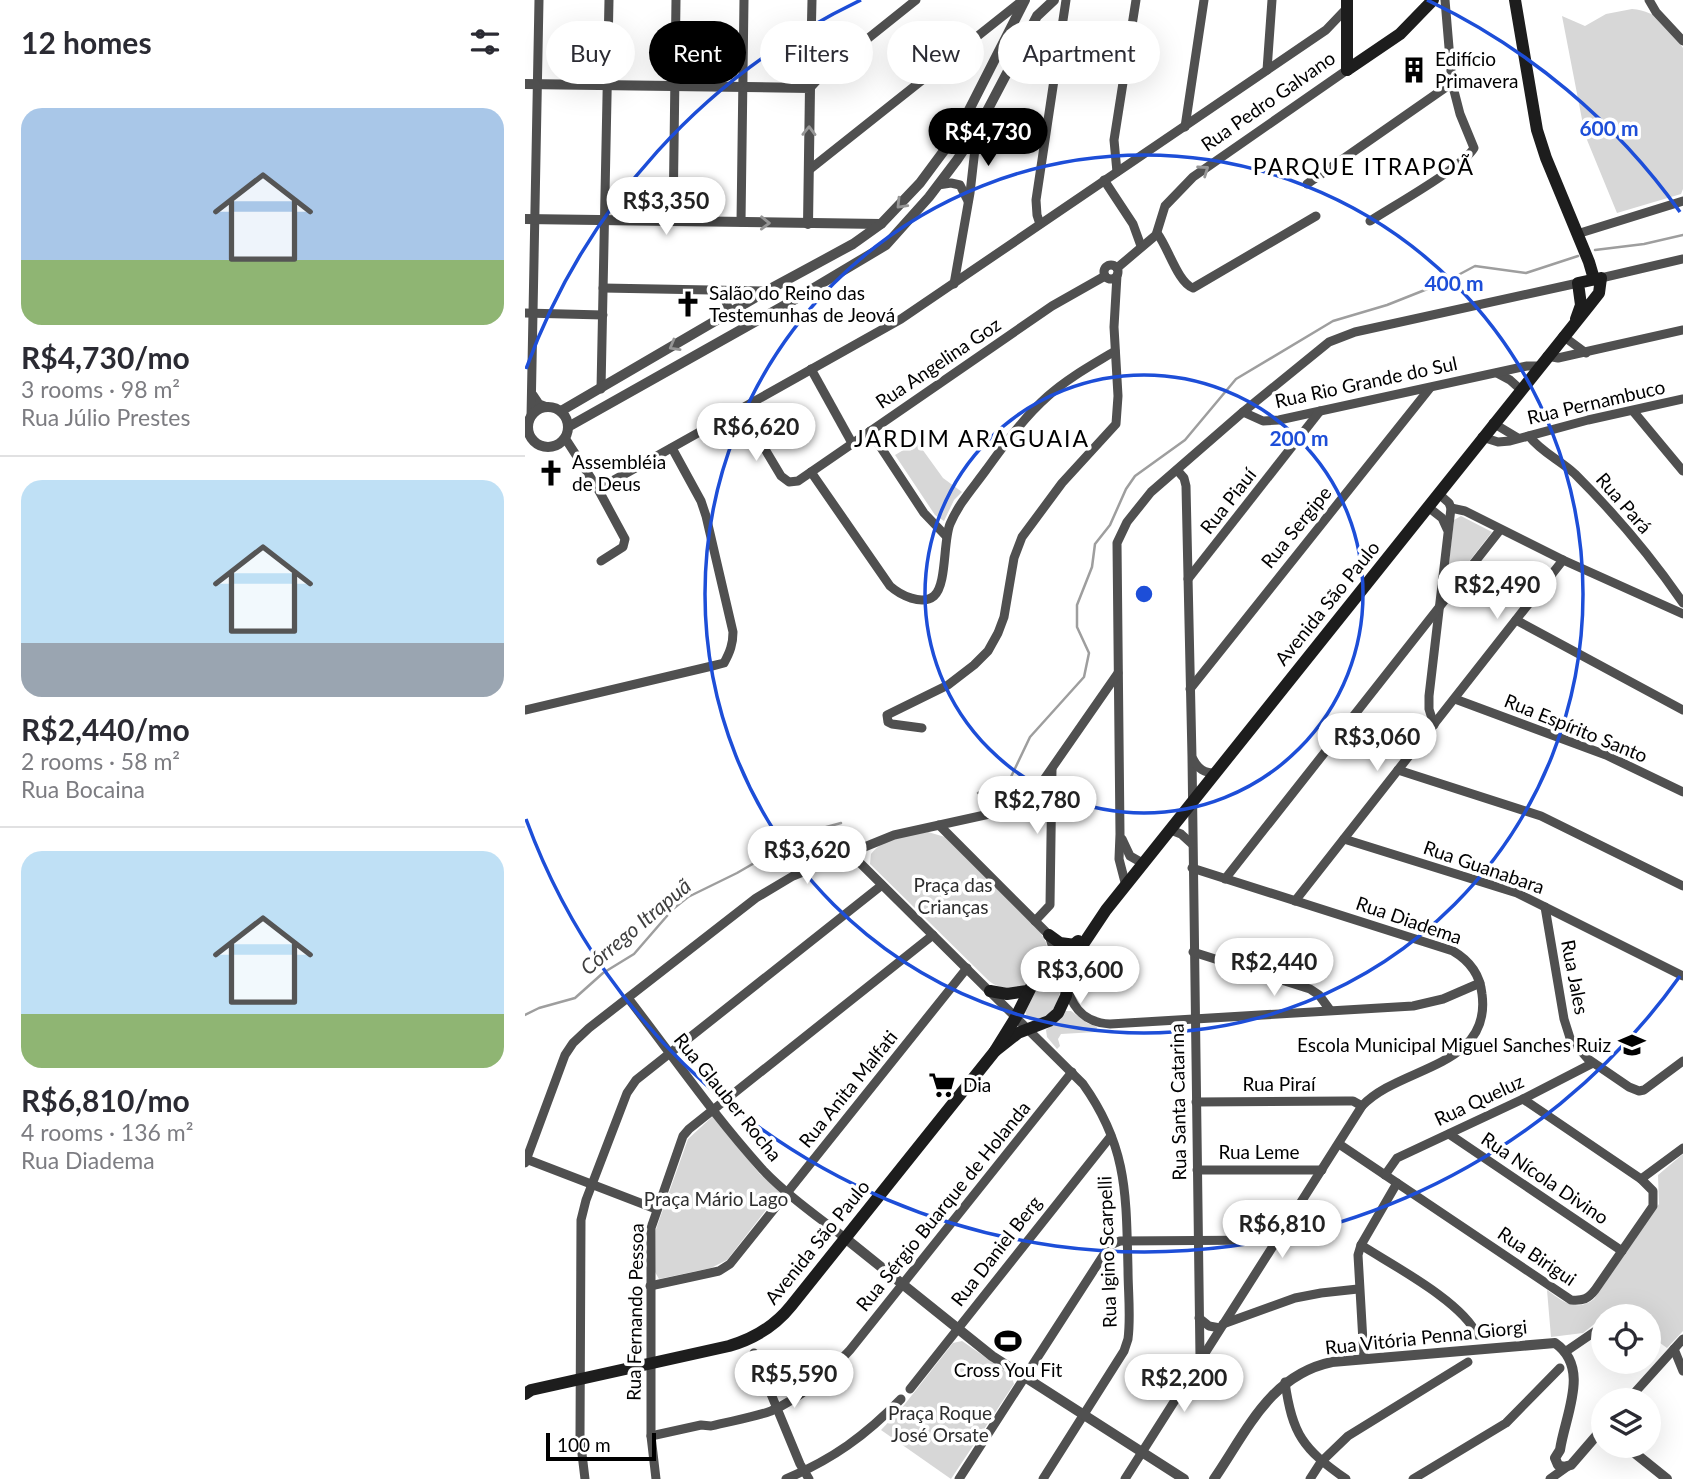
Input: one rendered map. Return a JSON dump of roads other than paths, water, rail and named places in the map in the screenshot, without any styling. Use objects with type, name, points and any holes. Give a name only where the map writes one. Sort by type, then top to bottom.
[{"type":"main road","name":"Rua Pedro Galvano","points":[[1347,70],[1400,34],[1435,0]]},
{"type":"main road","points":[[1515,0],[1537,130],[1577,234],[1598,278],[1578,283],[1581,305],[1576,319]]},
{"type":"main road","points":[[1347,4],[1347,70]]},
{"type":"main road","name":"Avenida São Paulo","points":[[527,1391],[729,1346],[765,1331],[787,1312],[995,1051],[1016,1017],[1027,991],[1039,975],[1075,945],[1126,886],[1599,293],[1598,278]]},
{"type":"main road","name":"Avenida São Paulo","points":[[995,1051],[1018,1033],[1053,1018],[1061,1008],[1074,958],[1106,910]]},
{"type":"main road","points":[[1049,935],[1060,943],[1075,945]]},
{"type":"main road","points":[[1057,961],[1068,986]]},
{"type":"main road","points":[[990,991],[1013,994],[1027,991]]},
{"type":"street","points":[[533,411],[529,313],[530,219],[538,84],[539,0]]},
{"type":"street","points":[[601,389],[609,0]]},
{"type":"street","points":[[673,221],[676,0]]},
{"type":"street","points":[[741,222],[744,0]]},
{"type":"street","points":[[808,223],[812,0]]},
{"type":"street","points":[[525,83],[810,88],[821,76],[916,0]]},
{"type":"street","points":[[809,170],[1024,0]]},
{"type":"street","points":[[1013,21],[1024,0]]},
{"type":"street","points":[[566,432],[877,251],[891,240],[938,185],[977,130],[1037,16],[1054,0]]},
{"type":"street","points":[[1041,224],[1036,200],[1066,0]]},
{"type":"street","points":[[1117,172],[1114,140],[1136,0]]},
{"type":"street","points":[[1185,127],[1204,0]]},
{"type":"street","points":[[1267,70],[1272,0]]},
{"type":"street","points":[[1370,220],[1451,168],[1474,148],[1460,114],[1452,83],[1445,4],[1435,0]]},
{"type":"street","points":[[1649,0],[1656,12],[1683,41]]},
{"type":"street","points":[[598,489],[895,322],[954,284],[1326,30],[1347,4]]},
{"type":"street","points":[[1326,30],[1347,33]]},
{"type":"street","points":[[985,31],[998,37]]},
{"type":"street","points":[[533,411],[561,411],[861,239],[881,224],[920,183],[946,148],[967,114],[998,50]]},
{"type":"street","name":"Rua Pedro Galvano","points":[[1157,233],[1170,198],[1193,177],[1347,70]]},
{"type":"street","points":[[1307,184],[1452,83]]},
{"type":"street","points":[[954,284],[977,130]]},
{"type":"street","points":[[1104,180],[1133,224],[1141,246],[1157,233],[1166,244],[1187,285],[1193,288],[1317,216]]},
{"type":"street","points":[[938,185],[956,183],[968,201]]},
{"type":"street","points":[[1577,234],[1683,201]]},
{"type":"street","points":[[530,219],[881,224],[890,233],[891,240]]},
{"type":"street","points":[[848,224],[857,231],[868,248],[877,251]]},
{"type":"street","name":"Rua Angelina Goz","points":[[741,410],[781,476],[794,482],[1052,306],[1112,274],[1141,246]]},
{"type":"street","points":[[1598,278],[1683,260]]},
{"type":"street","points":[[922,728],[892,724],[888,722],[887,715],[948,685],[988,651],[1004,617],[1014,558],[1022,537],[1062,483],[1116,424],[1118,396],[1112,274]]},
{"type":"street","points":[[1126,886],[1119,859],[1121,834],[1117,543],[1127,522],[1151,492],[1329,342],[1340,337],[1578,283]]},
{"type":"street","points":[[603,288],[768,291]]},
{"type":"street","points":[[711,290],[726,299],[730,313]]},
{"type":"street","points":[[529,313],[603,315]]},
{"type":"street","name":"Rua Rio Grande do Sul","points":[[1243,412],[1263,421],[1320,411],[1683,330]]},
{"type":"street","points":[[1563,336],[1586,352]]},
{"type":"street","points":[[811,472],[890,586],[903,596],[926,599],[937,592],[946,536],[966,495],[1022,423],[1059,387],[1115,351]]},
{"type":"street","points":[[811,369],[852,443]]},
{"type":"street","points":[[1497,373],[1520,389]]},
{"type":"street","name":"Rua Sergipe","points":[[1190,688],[1430,388]]},
{"type":"street","points":[[532,393],[536,401],[528,427],[528,437],[537,443],[548,447],[559,444],[566,432],[567,421],[561,411]]},
{"type":"street","name":"Rua Pernambuco","points":[[1482,437],[1498,442],[1683,400]]},
{"type":"street","name":"Rua Piauí","points":[[1188,579],[1320,411]]},
{"type":"street","points":[[1633,411],[1683,471]]},
{"type":"street","name":"Rua Pernambuco","points":[[1493,423],[1518,438]]},
{"type":"street","points":[[870,430],[924,513],[946,536]]},
{"type":"street","points":[[566,432],[625,539],[623,547],[601,561]]},
{"type":"street","name":"Rua Pará","points":[[1529,436],[1572,472],[1601,502],[1683,603]]},
{"type":"street","points":[[525,710],[724,663],[733,642],[733,632],[707,517],[672,448]]},
{"type":"street","name":"Rua Santa Catarina","points":[[1177,470],[1184,478],[1186,486],[1200,1360]]},
{"type":"street","points":[[1434,725],[1429,709],[1429,696],[1451,508],[1439,494]]},
{"type":"street","points":[[1428,508],[1442,518],[1448,531]]},
{"type":"street","points":[[1451,508],[1465,511],[1563,560],[1683,614]]},
{"type":"street","points":[[1225,879],[1500,530]]},
{"type":"street","points":[[1295,901],[1563,560]]},
{"type":"street","points":[[1516,620],[1683,710]]},
{"type":"street","points":[[656,1209],[526,1161],[565,1055],[579,1037],[757,898],[793,876],[894,835],[994,813],[1024,800],[1033,793],[1052,768],[1118,673]]},
{"type":"street","points":[[1429,696],[1437,704],[1447,708]]},
{"type":"street","name":"Rua Espírito Santo","points":[[1455,699],[1606,755],[1683,793]]},
{"type":"street","points":[[1192,757],[1197,767],[1216,774]]},
{"type":"street","points":[[1035,921],[1050,905],[1052,768]]},
{"type":"street","points":[[1398,770],[1541,816],[1683,886]]},
{"type":"street","points":[[1033,793],[1046,797],[1052,806]]},
{"type":"street","points":[[939,825],[1049,935],[1057,961]]},
{"type":"street","points":[[1171,830],[1181,834],[1192,844]]},
{"type":"street","points":[[1121,834],[1124,847],[1130,856],[1144,864]]},
{"type":"street","name":"Rua Guanabara","points":[[1344,839],[1512,891],[1683,976]]},
{"type":"street","name":"Rua Igino Scarpelli","points":[[851,854],[1072,1072],[1100,1110],[1111,1136],[1125,1184],[1128,1339],[1043,1479]]},
{"type":"street","name":"Rua Diadema","points":[[1192,869],[1453,951],[1469,963],[1480,983]]},
{"type":"street","points":[[585,1479],[580,1437],[580,1231],[591,1184],[631,1085],[882,885]]},
{"type":"street","name":"Rua Jales","points":[[1545,906],[1564,1019],[1577,1049],[1593,1063],[1639,1091],[1683,1061]]},
{"type":"street","name":"Rua Fernando Pessoa","points":[[656,1479],[651,1436],[651,1228],[683,1136],[933,935]]},
{"type":"street","points":[[1193,953],[1310,989],[1319,995],[1330,1010]]},
{"type":"street","name":"Rua Anita Malfati","points":[[650,1286],[725,1268],[737,1256],[967,968]]},
{"type":"street","points":[[1068,986],[1072,1002],[1079,1012],[1097,1023],[1413,1006],[1443,999],[1480,983],[1483,1009],[1476,1032],[1462,1050],[1378,1091],[1362,1106],[1125,1479]]},
{"type":"street","name":"Rua Glauber Rocha","points":[[628,998],[713,1110],[787,1193],[1025,1378],[1184,1479]]},
{"type":"street","name":"Rua Queluz","points":[[1385,1175],[1397,1158],[1593,1063]]},
{"type":"street","name":"Rua Sérgio Buarque de Holanda","points":[[651,1436],[758,1415],[777,1408],[833,1369],[1072,1072]]},
{"type":"street","points":[[1523,1099],[1641,1179],[1683,1148]]},
{"type":"street","name":"Rua Piraí","points":[[1196,1102],[1353,1101],[1362,1106]]},
{"type":"street","name":"Rua Nícola Divino","points":[[1449,1134],[1622,1251]]},
{"type":"street","name":"Rua Daniel Berg","points":[[910,1389],[1111,1136]]},
{"type":"street","name":"Rua Birigui","points":[[1339,1144],[1571,1300],[1590,1297],[1653,1206],[1653,1191],[1641,1179]]},
{"type":"street","name":"Rua Leme","points":[[1197,1170],[1322,1170]]},
{"type":"street","points":[[1364,1359],[1357,1266],[1361,1245],[1397,1183]]},
{"type":"street","points":[[960,1479],[1110,1245],[1120,1241],[1277,1240]]},
{"type":"street","points":[[1361,1245],[1451,1304],[1467,1318],[1477,1335]]},
{"type":"street","points":[[1199,1318],[1209,1326],[1222,1326],[1309,1295],[1359,1289]]},
{"type":"street","points":[[1241,1296],[1260,1311]]},
{"type":"street","points":[[1551,1479],[1565,1457],[1562,1432],[1575,1378],[1574,1369],[1565,1352],[1591,1334]]},
{"type":"street","points":[[1639,1388],[1683,1339]]},
{"type":"street","name":"Rua Vitória Penna Giorgi","points":[[1214,1479],[1265,1404],[1285,1382],[1305,1370],[1319,1365],[1364,1359],[1551,1343],[1555,1343],[1565,1352]]},
{"type":"street","points":[[1674,1349],[1683,1371]]},
{"type":"street","points":[[754,1353],[806,1475]]},
{"type":"street","points":[[1310,1479],[1321,1462],[1348,1436],[1468,1362]]},
{"type":"street","points":[[1413,1479],[1506,1423],[1560,1368]]},
{"type":"street","points":[[1285,1382],[1291,1419],[1298,1434],[1321,1462],[1346,1479]]},
{"type":"street","points":[[786,1479],[806,1475],[844,1450],[901,1399]]},
{"type":"street","points":[[1551,1479],[1565,1457],[1586,1448],[1591,1442]]},
{"type":"street","points":[[1641,1458],[1667,1479]]},
{"type":"waterway","points":[[1595,250],[1644,244],[1683,235]]},
{"type":"waterway","name":"Córrego Itrapuã","points":[[978,793],[997,788],[1010,779],[1030,737],[1084,677],[1089,653],[1077,627],[1077,605],[1092,567],[1095,544],[1110,525],[1126,489],[1135,476],[1185,440],[1236,379],[1333,321],[1387,305],[1445,282],[1475,266],[1526,273],[1578,256]]},
{"type":"waterway","name":"Córrego Itrapuã","points":[[525,1015],[539,1008],[575,998],[603,973],[634,954],[673,909],[688,897],[737,873],[808,832],[841,823]]},
{"type":"place","name":"Edifício Primavera","points":[[1414,70]]},
{"type":"place","name":"Salão do Reino das Testemunhas de Jeová","points":[[688,304]]},
{"type":"place","name":"Assembléia de Deus","points":[[551,473]]},
{"type":"place","name":"Escola Municipal Miguel Sanches Ruiz","points":[[1632,1045]]},
{"type":"place","name":"Dia","points":[[942,1085]]},
{"type":"place","name":"Cross You Fit","points":[[1008,1341]]},
{"type":"district","name":"PARQUE ITRAPOÃ","points":[[1364,167]]},
{"type":"district","name":"JARDIM ARAGUAIA","points":[[972,439]]},
{"type":"park label","name":"Praça das Crianças","points":[[953,896]]},
{"type":"park label","name":"Praça Mário Lago","points":[[716,1199]]},
{"type":"park label","name":"Praça Roque José Orsate","points":[[940,1424]]}]
